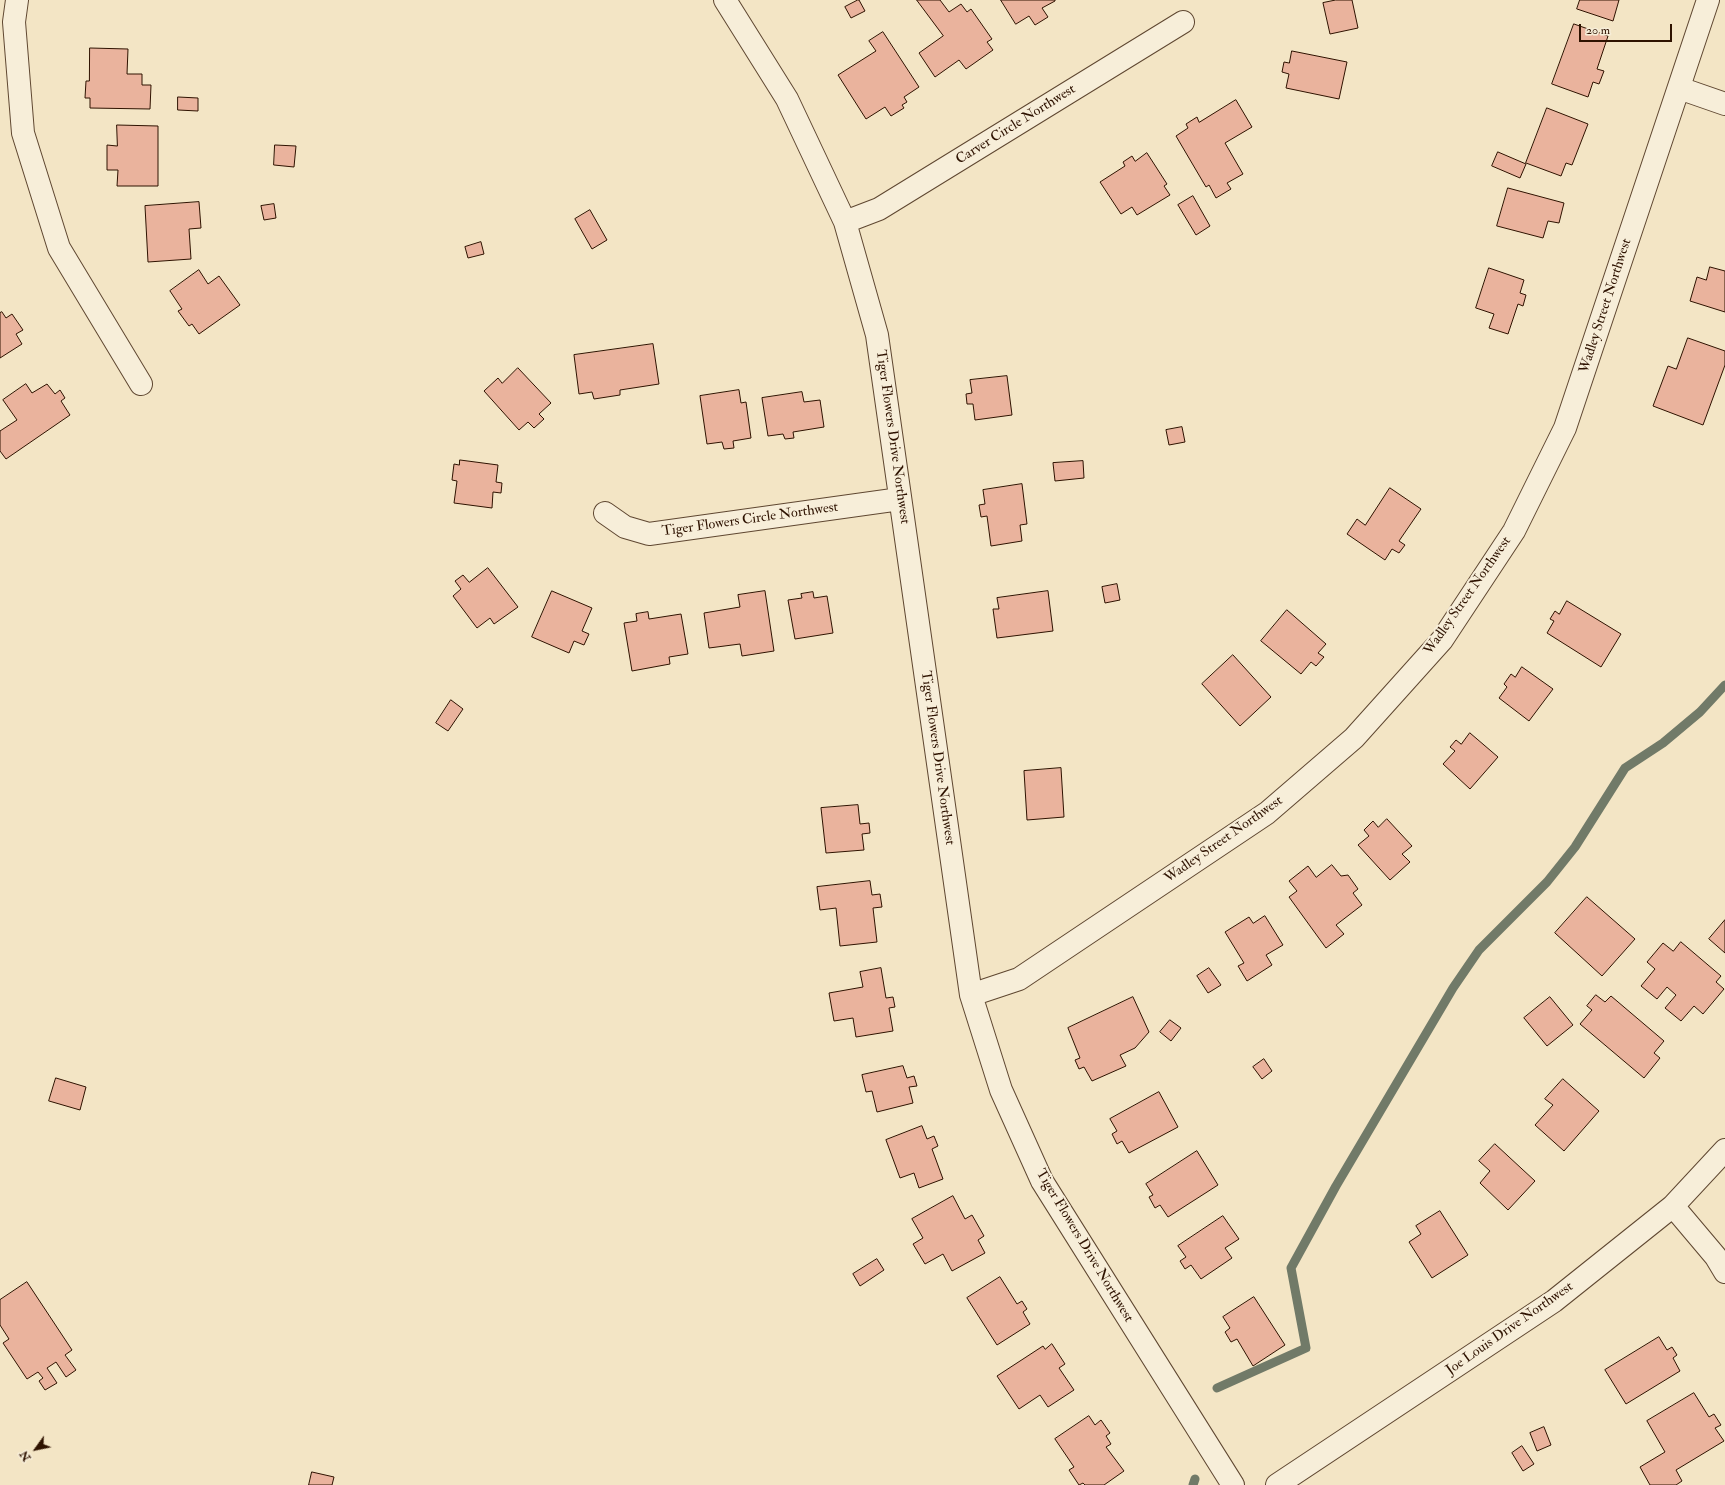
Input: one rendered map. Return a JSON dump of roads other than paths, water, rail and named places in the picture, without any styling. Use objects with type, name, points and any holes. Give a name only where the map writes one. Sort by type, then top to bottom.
[{"type":"street","points":[[17,0],[14,22],[23,134],[59,248],[141,384]]},
{"type":"street","name":"Tiger Flowers Drive Northwest","points":[[725,0],[787,99],[845,222],[877,334],[971,995],[1001,1090],[1042,1181],[1233,1485]]},
{"type":"street","name":"Wadley Street Northwest","points":[[971,995],[1020,979],[1267,813],[1354,738],[1442,640],[1514,531],[1565,428],[1708,0]]},
{"type":"street","name":"Carver Circle Northwest","points":[[845,222],[879,209],[1183,22]]},
{"type":"street","points":[[1679,88],[1725,104]]},
{"type":"street","name":"Tiger Flowers Circle Northwest","points":[[604,513],[625,527],[649,534],[900,499]]},
{"type":"street","name":"Joe Louis Drive Northwest","points":[[1277,1485],[1554,1301],[1673,1206],[1725,1150]]},
{"type":"street","points":[[1673,1206],[1716,1257],[1725,1272]]},
{"type":"waterway","points":[[1217,1388],[1306,1348],[1291,1268],[1336,1186],[1453,988],[1479,950],[1547,882],[1575,847],[1625,768],[1663,743],[1700,712],[1725,685]]},
{"type":"waterway","points":[[1193,1485],[1195,1479]]}]
